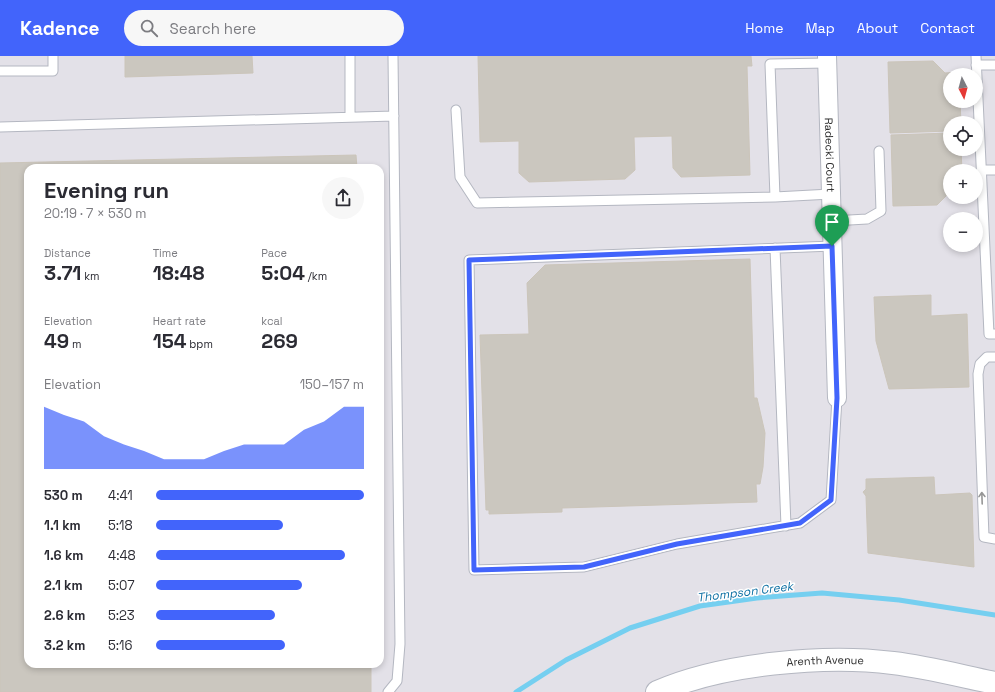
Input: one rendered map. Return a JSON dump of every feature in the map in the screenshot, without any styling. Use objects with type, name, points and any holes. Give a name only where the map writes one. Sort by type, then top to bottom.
[{"type":"street","name":"Radecki Court","points":[[827,60],[837,398]]},
{"type":"street","name":"Arenth Avenue","points":[[657,692],[678,683],[750,667],[820,660],[893,663],[995,682]]},
{"type":"lane","points":[[0,71],[53,71],[53,56]]},
{"type":"lane","points":[[350,56],[350,118]]},
{"type":"lane","points":[[388,692],[397,681],[400,644],[393,56]]},
{"type":"lane","points":[[775,197],[770,64],[827,60]]},
{"type":"lane","points":[[981,164],[976,61],[995,65]]},
{"type":"lane","points":[[456,110],[460,177],[477,203],[775,197],[831,194]]},
{"type":"lane","points":[[0,127],[394,116]]},
{"type":"lane","points":[[832,221],[867,220],[881,211],[879,151]]},
{"type":"lane","points":[[983,170],[995,170]]},
{"type":"lane","points":[[983,204],[989,334],[995,334]]},
{"type":"lane","points":[[832,246],[469,260],[474,570],[584,567],[677,544],[800,523],[831,500],[837,398]]},
{"type":"lane","points":[[775,248],[786,526]]},
{"type":"lane","points":[[995,357],[987,357],[980,364],[978,374],[984,537],[995,539]]},
{"type":"shaded area","points":[[0,56],[995,56],[995,692],[0,692]]},
{"type":"building","points":[[125,56],[252,56],[253,73],[125,77]]},
{"type":"building","points":[[478,56],[751,56],[752,66],[747,66],[750,175],[681,177],[673,168],[672,136],[634,137],[635,170],[625,179],[529,182],[519,173],[519,141],[480,142]]},
{"type":"building","points":[[933,61],[943,71],[943,108],[960,108],[961,116],[943,116],[943,131],[890,133],[888,62]]},
{"type":"building","points":[[943,133],[943,156],[961,156],[962,164],[943,164],[943,199],[937,205],[893,206],[891,135]]},
{"type":"building","points":[[356,155],[357,164],[24,164],[24,668],[371,668],[371,692],[0,692],[0,163]]},
{"type":"building","points":[[750,259],[754,398],[757,398],[765,433],[763,467],[760,484],[756,484],[757,502],[562,508],[562,512],[489,514],[489,510],[486,510],[480,335],[529,334],[527,283],[545,265]]},
{"type":"building","points":[[931,295],[931,316],[967,314],[969,387],[889,389],[876,341],[874,297]]},
{"type":"building","points":[[934,477],[935,495],[970,493],[972,495],[974,567],[868,553],[866,496],[863,492],[866,489],[866,479]]},
{"type":"waterway","name":"Thompson Creek","points":[[516,692],[566,660],[630,628],[700,606],[757,598],[822,593],[899,600],[995,615]]},
{"type":"route","points":[[832,246],[837,398],[831,500],[800,523],[677,544],[584,567],[474,570],[469,260],[832,246]]}]
